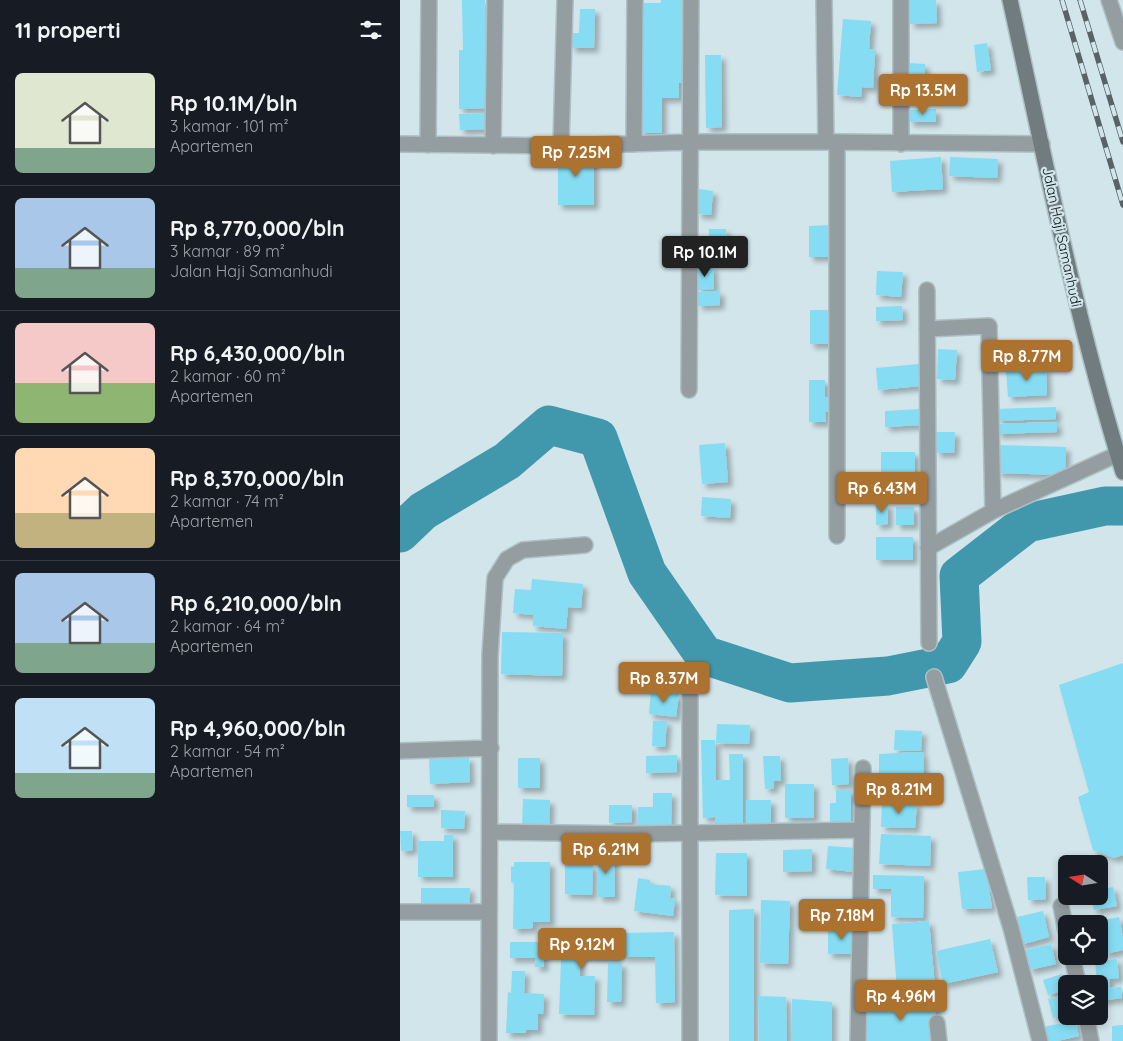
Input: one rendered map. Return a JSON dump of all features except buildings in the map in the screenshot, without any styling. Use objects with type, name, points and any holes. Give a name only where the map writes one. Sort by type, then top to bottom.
[{"type":"main road","name":"Jalan Haji Samanhudi","points":[[1010,0],[1056,217],[1081,321],[1123,472]]},
{"type":"street","points":[[428,145],[429,0]]},
{"type":"street","points":[[494,146],[495,0]]},
{"type":"street","points":[[561,146],[564,0]]},
{"type":"street","points":[[634,144],[635,0]]},
{"type":"street","points":[[689,390],[691,0]]},
{"type":"street","points":[[824,0],[832,142],[837,536]]},
{"type":"street","points":[[901,0],[901,144]]},
{"type":"street","points":[[1109,0],[1123,42]]},
{"type":"street","points":[[400,144],[494,146],[690,142],[1042,144]]},
{"type":"street","points":[[926,290],[929,643]]},
{"type":"street","points":[[927,329],[989,326],[993,511]]},
{"type":"street","points":[[928,548],[993,511],[1118,454]]},
{"type":"street","points":[[489,1041],[490,655],[495,578],[507,559],[523,550],[585,545]]},
{"type":"street","points":[[690,673],[690,1041]]},
{"type":"street","points":[[934,678],[1011,928],[1040,1041]]},
{"type":"street","points":[[400,751],[491,748]]},
{"type":"street","points":[[858,1041],[863,768]]},
{"type":"street","points":[[491,832],[636,834],[861,830]]},
{"type":"street","points":[[1061,906],[1063,915]]},
{"type":"street","points":[[400,912],[489,912]]},
{"type":"street","points":[[937,1023],[939,1041]]},
{"type":"street","points":[[1088,1025],[1091,1041]]},
{"type":"waterway","points":[[400,533],[423,511],[507,461],[549,425],[598,438],[647,573],[704,655],[790,683],[888,676],[948,664],[962,642],[959,576],[1027,523],[1105,506],[1123,506]]},
{"type":"railway","points":[[1062,0],[1123,205]]},
{"type":"railway","points":[[1080,0],[1123,142]]}]
